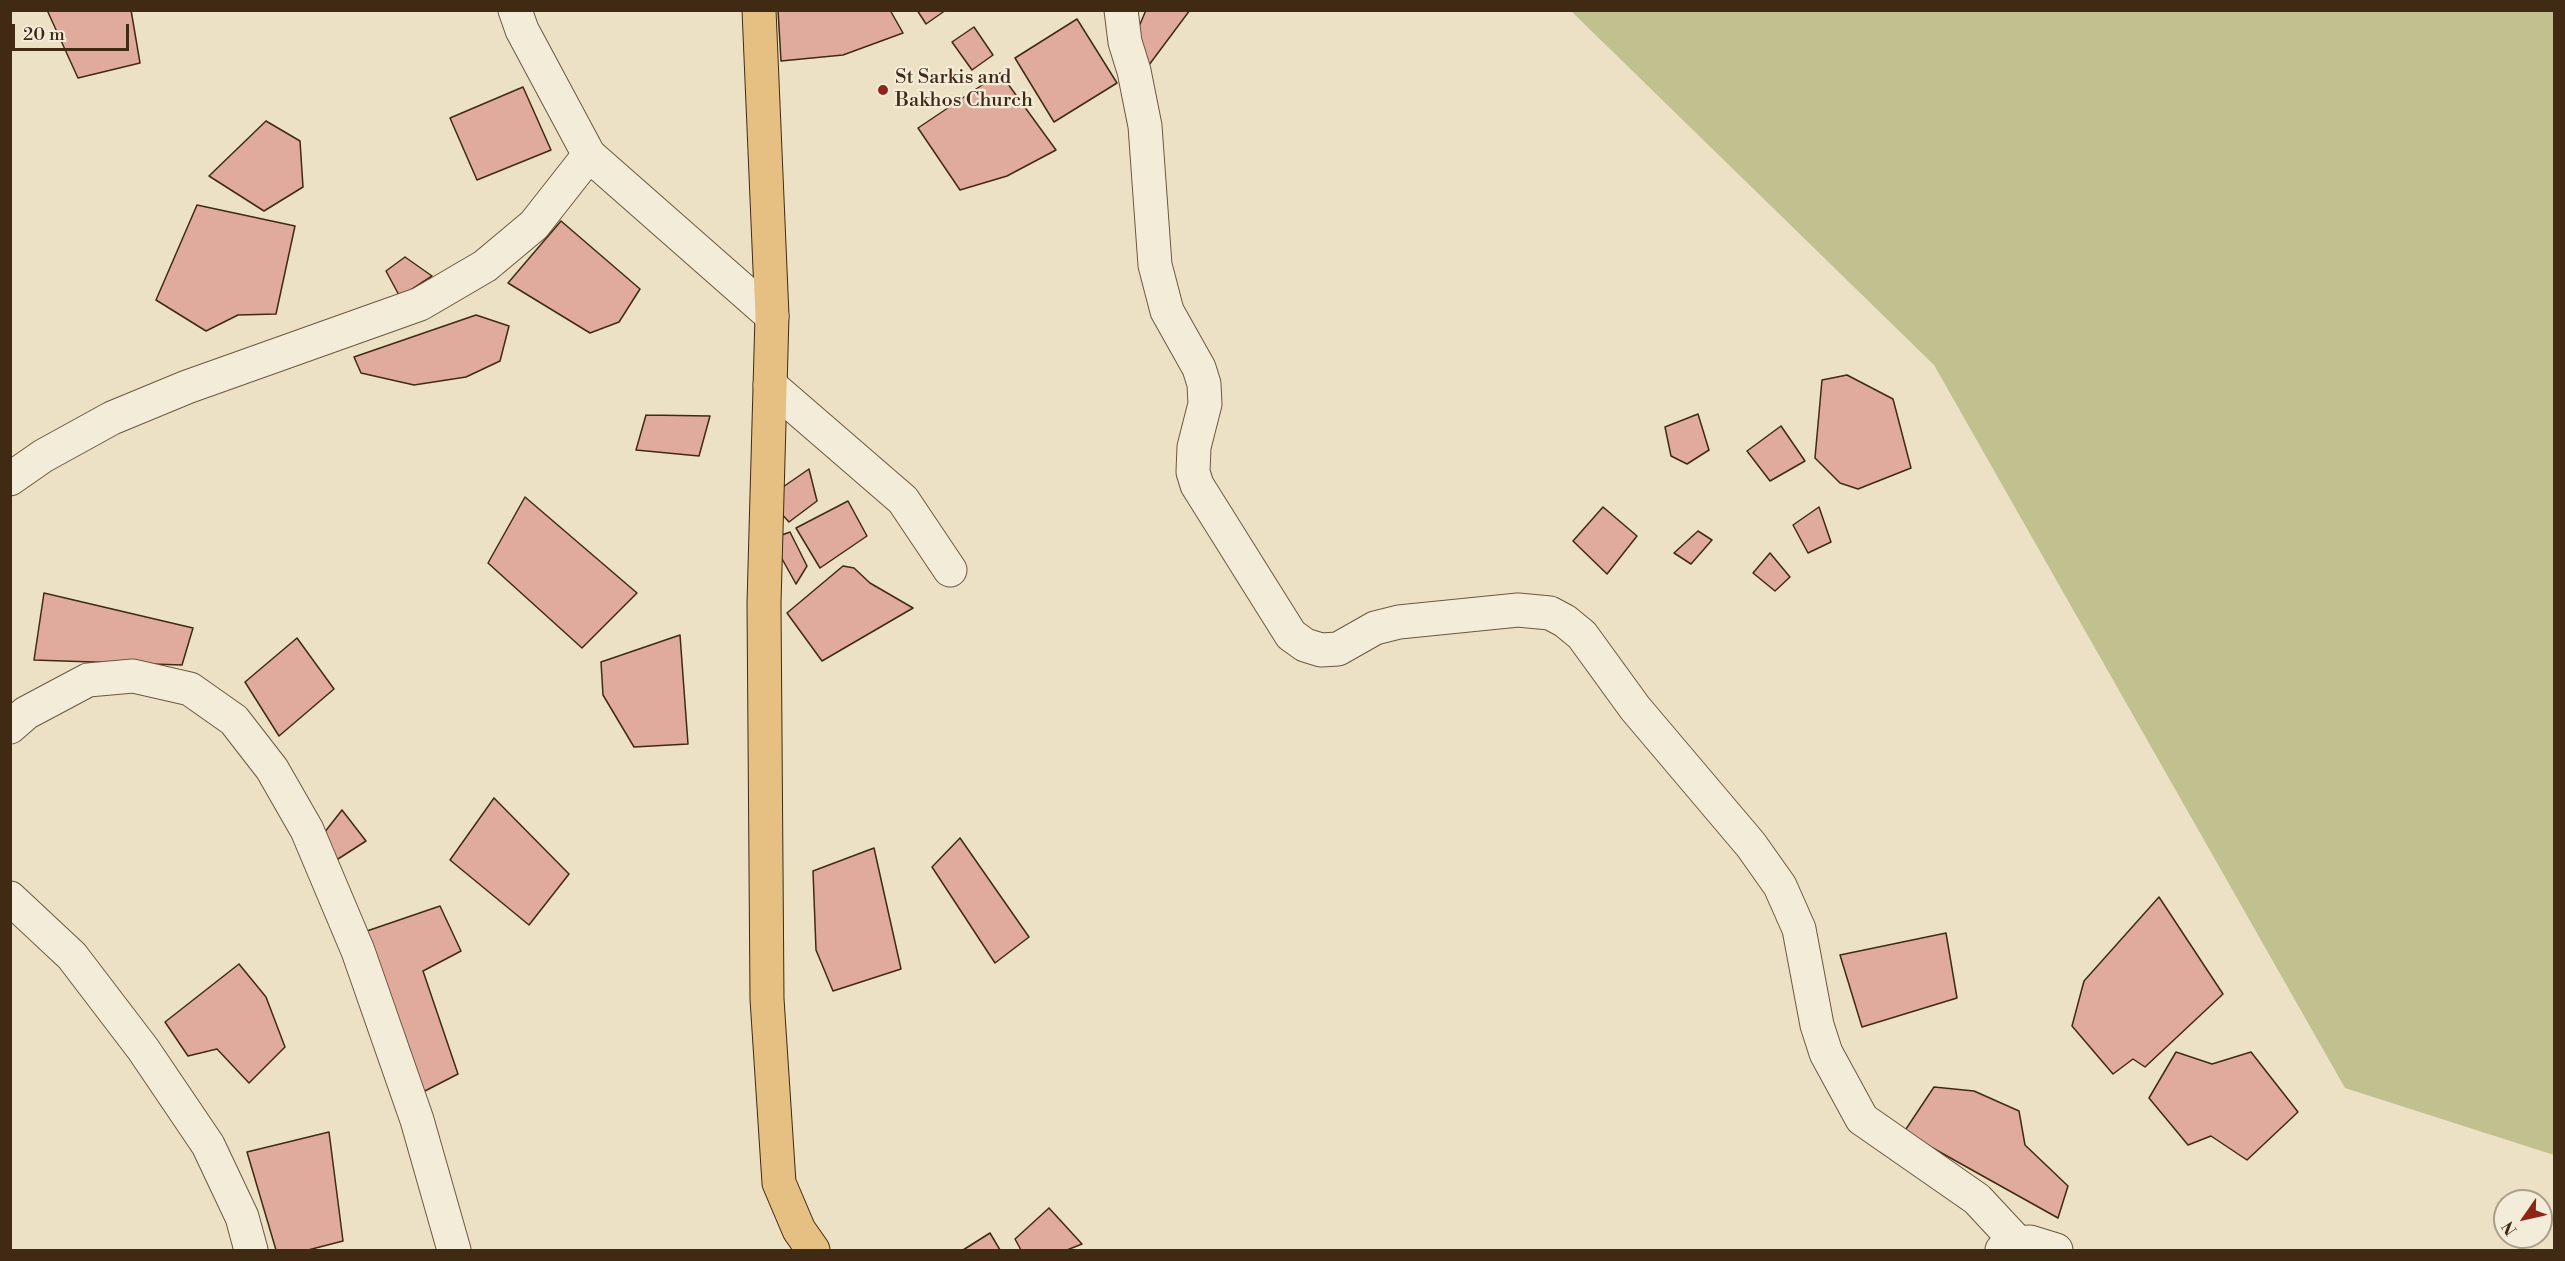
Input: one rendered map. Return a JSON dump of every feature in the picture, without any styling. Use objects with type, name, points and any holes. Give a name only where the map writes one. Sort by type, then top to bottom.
[{"type":"main road","points":[[759,10],[772,316],[764,603],[767,999],[779,1183],[799,1230],[813,1251]]},
{"type":"street","points":[[515,10],[522,30],[589,155],[772,316]]},
{"type":"street","points":[[1121,10],[1125,42],[1134,71],[1145,126],[1155,265],[1167,311],[1199,368],[1204,384],[1205,405],[1194,447],[1193,472],[1197,485],[1291,635],[1305,645],[1329,649],[1353,642],[1375,628],[1399,622],[1518,610],[1550,613],[1582,634],[1648,724],[1751,845],[1780,886],[1799,929],[1817,1026],[1826,1053],[1862,1119],[1977,1199],[2010,1247],[2030,1242],[2056,1251]]},
{"type":"street","points":[[10,479],[43,456],[112,417],[187,387],[420,304],[485,266],[534,225],[589,155]]},
{"type":"street","points":[[770,385],[903,500],[950,570]]},
{"type":"street","points":[[10,727],[26,713],[88,680],[133,676],[190,689],[234,720],[273,769],[308,830],[353,940],[417,1120],[454,1251]]},
{"type":"street","points":[[10,898],[72,956],[143,1049],[208,1145],[242,1217],[251,1251]]},
{"type":"green space","points":[[1571,11],[2554,11],[2554,1155],[2345,1088],[1934,365]]},
{"type":"building","points":[[47,10],[131,10],[140,63],[78,78]]},
{"type":"building","points":[[778,10],[890,10],[903,33],[843,55],[781,61]]},
{"type":"building","points":[[917,10],[946,10],[926,24]]},
{"type":"building","points":[[1146,10],[1190,10],[1146,69],[1133,41]]},
{"type":"building","points":[[1077,19],[1117,83],[1054,122],[1015,58]]},
{"type":"building","points":[[974,27],[993,55],[972,70],[952,42]]},
{"type":"building","points":[[1000,73],[1056,150],[1007,176],[960,190],[918,128]]},
{"type":"building","points":[[523,87],[551,150],[477,180],[450,118]]},
{"type":"building","points":[[266,121],[300,141],[303,187],[264,211],[209,176]]},
{"type":"building","points":[[197,205],[295,226],[276,314],[238,315],[206,331],[156,300]]},
{"type":"building","points":[[561,221],[640,289],[619,322],[590,333],[508,283]]},
{"type":"building","points":[[405,257],[432,276],[400,297],[386,271]]},
{"type":"building","points":[[476,315],[509,326],[500,361],[466,377],[414,385],[361,373],[354,357]]},
{"type":"building","points":[[1847,375],[1893,399],[1911,468],[1858,489],[1840,483],[1815,458],[1822,380]]},
{"type":"building","points":[[1698,414],[1709,450],[1687,464],[1671,456],[1665,427]]},
{"type":"building","points":[[646,415],[710,416],[699,456],[636,450]]},
{"type":"building","points":[[1781,426],[1805,461],[1770,481],[1747,451]]},
{"type":"building","points":[[809,469],[817,501],[789,522],[767,498]]},
{"type":"building","points":[[525,497],[637,593],[582,648],[488,563]]},
{"type":"building","points":[[848,501],[867,536],[820,568],[796,528]]},
{"type":"building","points":[[1603,507],[1637,536],[1607,574],[1573,541]]},
{"type":"building","points":[[1819,507],[1831,542],[1808,553],[1793,525]]},
{"type":"building","points":[[1698,531],[1712,540],[1691,564],[1674,553]]},
{"type":"building","points":[[790,532],[807,566],[796,584],[771,539]]},
{"type":"building","points":[[1770,553],[1790,577],[1775,591],[1753,573]]},
{"type":"building","points":[[843,566],[854,568],[870,583],[913,608],[822,661],[787,613]]},
{"type":"building","points":[[44,593],[193,628],[182,665],[34,660]]},
{"type":"building","points":[[680,635],[688,744],[634,747],[603,695],[601,662]]},
{"type":"building","points":[[297,638],[334,689],[279,736],[245,682]]},
{"type":"building","points":[[494,798],[569,874],[529,925],[450,860]]},
{"type":"building","points":[[342,810],[366,841],[338,859],[317,842]]},
{"type":"building","points":[[960,838],[1029,937],[995,963],[932,867]]},
{"type":"building","points":[[874,848],[901,969],[833,991],[816,950],[813,871]]},
{"type":"building","points":[[2159,897],[2223,994],[2145,1067],[2133,1059],[2113,1074],[2072,1026],[2084,981]]},
{"type":"building","points":[[440,906],[461,951],[423,971],[458,1074],[421,1093],[364,932]]},
{"type":"building","points":[[1946,933],[1957,998],[1862,1027],[1840,955]]},
{"type":"building","points":[[239,964],[266,997],[285,1047],[249,1083],[217,1049],[188,1056],[165,1022]]},
{"type":"building","points":[[2176,1052],[2212,1064],[2251,1052],[2298,1112],[2247,1160],[2211,1136],[2188,1145],[2149,1098]]},
{"type":"building","points":[[1934,1087],[1974,1091],[2019,1111],[2025,1145],[2068,1186],[2058,1218],[1904,1132]]},
{"type":"building","points":[[329,1132],[343,1241],[308,1250],[276,1250],[247,1152]]},
{"type":"building","points":[[1049,1208],[1082,1244],[1067,1250],[1021,1250],[1015,1239]]},
{"type":"building","points":[[990,1233],[1000,1250],[963,1250]]},
{"type":"place","name":"St Sarkis and Bakhos Church","points":[[883,90]]}]
